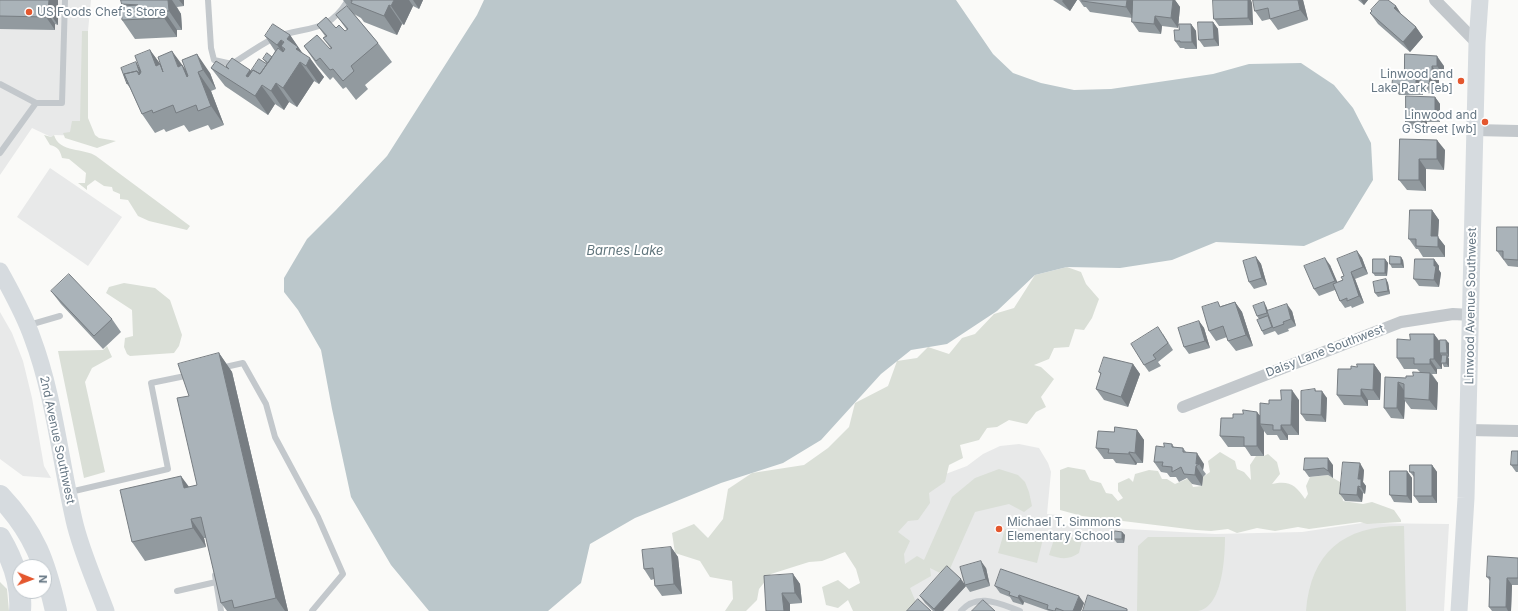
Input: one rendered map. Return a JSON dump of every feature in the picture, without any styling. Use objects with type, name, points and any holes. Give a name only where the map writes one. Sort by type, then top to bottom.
[{"type":"highway","points":[[0,496],[13,510],[27,530],[41,556],[56,611]]},
{"type":"highway","points":[[0,538],[10,556],[17,577],[20,611]]},
{"type":"street","points":[[1436,0],[1477,43]]},
{"type":"street","name":"Linwood Avenue Southwest","points":[[1459,611],[1466,498],[1472,315],[1477,43],[1480,0]]},
{"type":"street","points":[[1475,130],[1518,131]]},
{"type":"street","name":"2nd Avenue Southwest","points":[[0,271],[28,325],[41,366],[79,536],[106,611]]},
{"type":"street","name":"Daisy Lane Southwest","points":[[1183,407],[1401,322],[1453,314],[1472,315]]},
{"type":"street","points":[[1468,430],[1518,431]]},
{"type":"lane","points":[[0,84],[36,103],[62,103],[65,0]]},
{"type":"lane","points":[[208,0],[211,48],[214,60],[232,64],[275,38],[317,28],[336,17],[348,0]]},
{"type":"lane","points":[[0,153],[36,103]]},
{"type":"lane","points":[[28,325],[60,316]]},
{"type":"lane","points":[[217,369],[243,363],[266,404],[275,437],[318,517],[343,574],[312,611]]},
{"type":"lane","points":[[68,492],[168,469],[151,383],[197,374]]},
{"type":"lane","points":[[214,567],[221,611]]},
{"type":"lane","points":[[177,591],[216,582]]},
{"type":"lane","points":[[961,611],[965,606],[980,601],[990,601],[1020,611]]},
{"type":"shaded area","points":[[0,0],[91,0],[88,31],[88,136],[54,135],[51,137],[32,128],[0,175]]},
{"type":"shaded area","points":[[82,31],[88,31],[88,118],[95,135],[99,138],[116,141],[97,148],[65,138],[63,133],[70,132],[72,121],[80,121]]},
{"type":"shaded area","points":[[44,135],[51,137],[54,135],[61,145],[96,156],[190,226],[187,230],[149,221],[138,216],[128,200],[120,199],[120,194],[113,191],[112,187],[104,186],[95,180],[87,186],[87,190],[78,183],[85,183],[86,173],[69,159],[62,158],[58,149],[50,145]]},
{"type":"shaded area","points":[[50,168],[122,217],[88,266],[17,217]]},
{"type":"shaded area","points":[[1067,267],[1081,272],[1086,284],[1099,299],[1092,318],[1084,330],[1075,329],[1069,347],[1054,348],[1049,359],[1034,365],[1041,367],[1054,379],[1041,397],[1046,407],[1036,412],[1027,424],[1009,420],[997,427],[987,428],[979,440],[960,445],[963,458],[949,465],[945,482],[929,493],[930,503],[918,520],[908,521],[898,532],[910,541],[904,554],[905,564],[917,556],[924,560],[952,497],[975,478],[999,469],[1018,475],[1025,482],[1032,506],[1024,512],[1009,504],[975,512],[949,571],[942,574],[930,568],[931,576],[910,588],[917,605],[912,611],[853,611],[848,600],[838,608],[826,605],[822,587],[838,580],[849,589],[860,583],[856,569],[845,552],[822,561],[809,562],[771,574],[759,589],[757,600],[746,611],[725,611],[733,599],[732,581],[710,577],[700,561],[675,553],[672,533],[694,524],[708,538],[723,519],[728,489],[752,473],[804,465],[828,448],[849,427],[855,403],[888,386],[897,361],[917,358],[928,347],[949,354],[962,338],[975,334],[994,314],[1014,308],[1035,275]]},
{"type":"shaded area","points":[[124,283],[155,288],[170,300],[182,335],[179,346],[174,353],[130,356],[127,354],[124,347],[125,338],[133,336],[132,310],[106,293],[109,287]]},
{"type":"shaded area","points":[[0,312],[12,333],[23,361],[32,398],[44,466],[51,478],[23,476],[0,459]]},
{"type":"shaded area","points":[[107,346],[112,357],[92,368],[85,382],[105,472],[84,478],[58,351],[103,350]]},
{"type":"shaded area","name":"Michael T. Simmons Elementary School","points":[[1019,444],[1039,448],[1048,463],[1051,472],[1047,514],[1058,515],[1058,525],[1215,534],[1302,532],[1362,523],[1449,524],[1444,611],[869,611],[870,533],[919,484],[967,466],[983,454],[1000,446]]},
{"type":"shaded area","points":[[1220,452],[1235,461],[1237,469],[1244,472],[1251,480],[1250,465],[1256,456],[1264,456],[1268,454],[1277,462],[1280,474],[1272,484],[1288,483],[1295,487],[1305,499],[1308,494],[1306,486],[1310,477],[1328,475],[1340,482],[1343,501],[1363,504],[1372,502],[1394,510],[1401,522],[1367,524],[1360,522],[1309,529],[1298,527],[1275,531],[1257,528],[1237,533],[1228,529],[1211,531],[1196,530],[1082,516],[1060,510],[1060,470],[1068,467],[1085,470],[1090,480],[1101,483],[1106,493],[1112,494],[1118,501],[1123,498],[1118,491],[1118,483],[1129,478],[1133,482],[1135,474],[1149,470],[1158,471],[1162,479],[1167,479],[1175,484],[1189,478],[1193,487],[1202,486],[1203,477],[1210,472],[1208,461]]},
{"type":"shaded area","points":[[1404,526],[1406,611],[1306,611],[1309,590],[1315,572],[1324,557],[1335,546],[1348,537],[1364,530]]},
{"type":"shaded area","points":[[1005,529],[1043,539],[1037,563],[998,553]]},
{"type":"shaded area","points":[[1056,533],[1082,540],[1079,553],[1072,557],[1065,558],[1049,555]]},
{"type":"shaded area","points":[[1148,537],[1225,537],[1221,580],[1218,591],[1213,600],[1206,607],[1198,611],[1137,611],[1138,546]]},
{"type":"shaded area","points":[[0,582],[7,589],[9,611],[0,611]]},
{"type":"water","name":"Barnes Lake","points":[[484,0],[956,0],[993,54],[1013,73],[1041,83],[1074,90],[1111,89],[1213,74],[1249,64],[1301,63],[1334,85],[1353,108],[1371,143],[1373,180],[1343,229],[1304,246],[1216,242],[1172,260],[1120,268],[1067,267],[1035,275],[997,311],[947,344],[911,350],[881,374],[821,440],[783,463],[721,483],[635,518],[590,544],[581,583],[548,611],[429,611],[391,565],[351,497],[321,350],[298,310],[284,292],[284,278],[307,239],[387,156],[477,15]]},
{"type":"building","points":[[0,0],[49,0],[48,11],[46,11],[46,17],[0,16]]},
{"type":"building","points":[[121,0],[168,0],[169,11],[164,11],[164,18],[122,20],[121,6],[138,5],[122,4]]},
{"type":"building","points":[[351,0],[394,0],[391,6],[389,5],[384,16],[351,3]]},
{"type":"building","points":[[1127,0],[1126,7],[1082,1]]},
{"type":"building","points":[[1133,0],[1173,0],[1171,18],[1155,16],[1154,24],[1132,22]]},
{"type":"building","points":[[1213,0],[1248,0],[1248,18],[1214,19]]},
{"type":"building","points":[[1253,0],[1298,0],[1300,10],[1270,19],[1268,8],[1255,11]]},
{"type":"building","points":[[1380,0],[1388,0],[1396,6],[1394,8],[1416,27],[1403,42],[1370,13]]},
{"type":"building","points":[[347,6],[378,43],[351,66],[354,71],[343,81],[333,69],[330,70],[320,58],[316,61],[304,46],[317,35],[330,49],[332,48],[323,38],[327,36],[317,25],[326,17],[336,28],[339,25],[345,31],[348,29],[336,15]]},
{"type":"building","points":[[1198,22],[1213,22],[1214,39],[1199,40]]},
{"type":"building","points":[[273,24],[290,35],[287,39],[298,47],[296,49],[310,58],[306,66],[300,62],[283,88],[276,83],[271,91],[262,85],[255,96],[211,68],[216,61],[229,69],[226,66],[232,58],[250,70],[246,76],[248,77],[253,70],[260,74],[278,48],[283,52],[285,49],[281,46],[284,42],[281,40],[277,45],[265,36]]},
{"type":"building","points":[[1179,24],[1191,24],[1192,42],[1175,41],[1174,30],[1179,30]]},
{"type":"building","points":[[150,50],[156,66],[160,64],[163,72],[158,57],[172,51],[178,67],[182,65],[187,77],[188,76],[182,60],[197,54],[203,70],[198,72],[211,106],[198,111],[196,105],[176,113],[173,105],[153,113],[152,110],[142,114],[124,74],[137,71],[139,75],[141,72],[135,56]]},
{"type":"building","points":[[267,53],[272,57],[268,63],[263,59]]},
{"type":"building","points":[[1405,54],[1437,56],[1437,66],[1432,66],[1432,77],[1430,77],[1429,84],[1420,83],[1420,77],[1416,76],[1416,85],[1392,84],[1393,74],[1404,74]]},
{"type":"building","points":[[259,59],[267,64],[260,74],[253,70],[251,71]]},
{"type":"building","points":[[136,62],[140,74],[137,71],[124,74],[128,83],[127,84],[121,68]]},
{"type":"building","points":[[1406,96],[1435,97],[1435,115],[1423,115],[1422,122],[1406,122]]},
{"type":"building","points":[[1400,139],[1437,140],[1437,159],[1419,159],[1419,180],[1399,180]]},
{"type":"building","points":[[1410,210],[1432,210],[1431,236],[1438,236],[1438,247],[1416,246],[1416,239],[1409,239]]},
{"type":"building","points":[[1497,227],[1518,227],[1518,260],[1503,259],[1503,251],[1497,251]]},
{"type":"building","points":[[1357,251],[1363,267],[1351,272],[1359,296],[1347,301],[1347,298],[1340,301],[1333,284],[1343,280],[1341,277],[1344,276],[1337,259]]},
{"type":"building","points":[[1390,256],[1401,257],[1401,264],[1390,264]]},
{"type":"building","points":[[1256,257],[1262,278],[1249,282],[1243,261]]},
{"type":"building","points":[[1325,258],[1335,281],[1314,289],[1304,266]]},
{"type":"building","points":[[1373,259],[1385,259],[1385,273],[1373,273]]},
{"type":"building","points":[[1415,259],[1434,259],[1434,266],[1436,266],[1434,280],[1414,279]]},
{"type":"building","points":[[69,274],[112,319],[94,336],[51,291]]},
{"type":"building","points":[[1386,279],[1388,291],[1375,293],[1373,282]]},
{"type":"building","points":[[1218,302],[1220,307],[1235,302],[1246,335],[1228,341],[1223,326],[1209,331],[1202,307]]},
{"type":"building","points":[[1264,302],[1267,313],[1257,316],[1253,306]]},
{"type":"building","points":[[1287,304],[1291,319],[1283,322],[1284,324],[1273,328],[1267,311]]},
{"type":"building","points":[[1268,316],[1272,327],[1262,331],[1257,320]]},
{"type":"building","points":[[1199,321],[1205,341],[1184,347],[1178,328]]},
{"type":"building","points":[[1158,327],[1168,343],[1153,355],[1156,359],[1144,365],[1131,344]]},
{"type":"building","points":[[1410,334],[1434,334],[1434,359],[1430,359],[1430,364],[1414,364],[1414,358],[1397,358],[1397,339],[1410,340]]},
{"type":"building","points":[[1440,340],[1446,340],[1447,353],[1440,353]]},
{"type":"building","points":[[219,353],[276,598],[234,608],[232,600],[221,603],[201,517],[191,519],[193,528],[132,542],[120,490],[181,476],[184,488],[197,485],[177,398],[189,396],[178,364]]},
{"type":"building","points":[[1442,355],[1447,355],[1446,363],[1441,363]]},
{"type":"building","points":[[1104,357],[1133,364],[1121,397],[1096,389],[1101,373],[1099,372]]},
{"type":"building","points":[[1357,364],[1374,364],[1373,390],[1361,389],[1361,396],[1337,395],[1338,369],[1351,369],[1351,366],[1357,367]]},
{"type":"building","points":[[1413,372],[1430,373],[1429,400],[1404,398],[1404,384],[1398,382],[1397,408],[1384,408],[1385,377],[1406,378],[1406,376],[1413,376]]},
{"type":"building","points":[[1315,389],[1315,391],[1322,391],[1321,415],[1301,414],[1301,391]]},
{"type":"building","points":[[1281,390],[1292,390],[1291,425],[1281,425],[1281,430],[1273,430],[1273,425],[1260,424],[1260,403],[1269,404],[1269,400],[1281,400]]},
{"type":"building","points":[[1243,410],[1257,412],[1257,446],[1244,446],[1244,437],[1220,436],[1221,418],[1233,418],[1233,414],[1243,414]]},
{"type":"building","points":[[1115,427],[1137,430],[1135,453],[1108,453],[1109,449],[1096,448],[1098,431],[1114,432]]},
{"type":"building","points":[[1164,443],[1172,444],[1172,447],[1183,448],[1183,452],[1197,453],[1196,464],[1199,464],[1196,466],[1195,475],[1184,474],[1181,467],[1172,472],[1172,467],[1162,466],[1163,462],[1154,462],[1156,446],[1164,447]]},
{"type":"building","points":[[1512,451],[1518,451],[1518,465],[1511,465]]},
{"type":"building","points":[[1305,458],[1328,458],[1328,471],[1324,468],[1304,470]]},
{"type":"building","points":[[1343,462],[1360,463],[1358,479],[1361,479],[1361,487],[1358,486],[1357,495],[1340,494]]},
{"type":"building","points":[[1410,465],[1432,465],[1432,496],[1414,496],[1414,472],[1410,472]]},
{"type":"building","points":[[1390,471],[1407,471],[1407,496],[1390,495]]},
{"type":"building","points":[[1115,531],[1122,532],[1122,539],[1114,539]]},
{"type":"building","points":[[671,547],[674,584],[655,586],[653,568],[644,569],[642,550]]},
{"type":"building","points":[[1488,556],[1518,558],[1518,578],[1507,578],[1506,607],[1489,607],[1490,577],[1487,577]]},
{"type":"building","points":[[981,561],[986,579],[965,585],[960,567]]},
{"type":"building","points":[[947,566],[961,579],[934,609],[920,596]]},
{"type":"building","points":[[1001,569],[1079,596],[1073,611],[1064,611],[1056,608],[1054,611],[1047,609],[1048,605],[1019,595],[1018,598],[1009,595],[1010,592],[995,586]]},
{"type":"building","points":[[793,574],[795,593],[782,593],[784,611],[766,611],[764,576]]},
{"type":"building","points":[[1088,595],[1127,609],[1127,611],[1083,611]]},
{"type":"building","points":[[918,599],[931,611],[907,611]]},
{"type":"building","points":[[983,600],[995,611],[972,611]]},
{"type":"place","name":"US Foods Chef's Store","points":[[29,12]]},
{"type":"place","name":"Linwood and Lake Park [eb]","points":[[1461,81]]},
{"type":"place","name":"Linwood and G Street [wb]","points":[[1485,122]]},
{"type":"place","name":"Michael T. Simmons Elementary School","points":[[999,529]]}]
